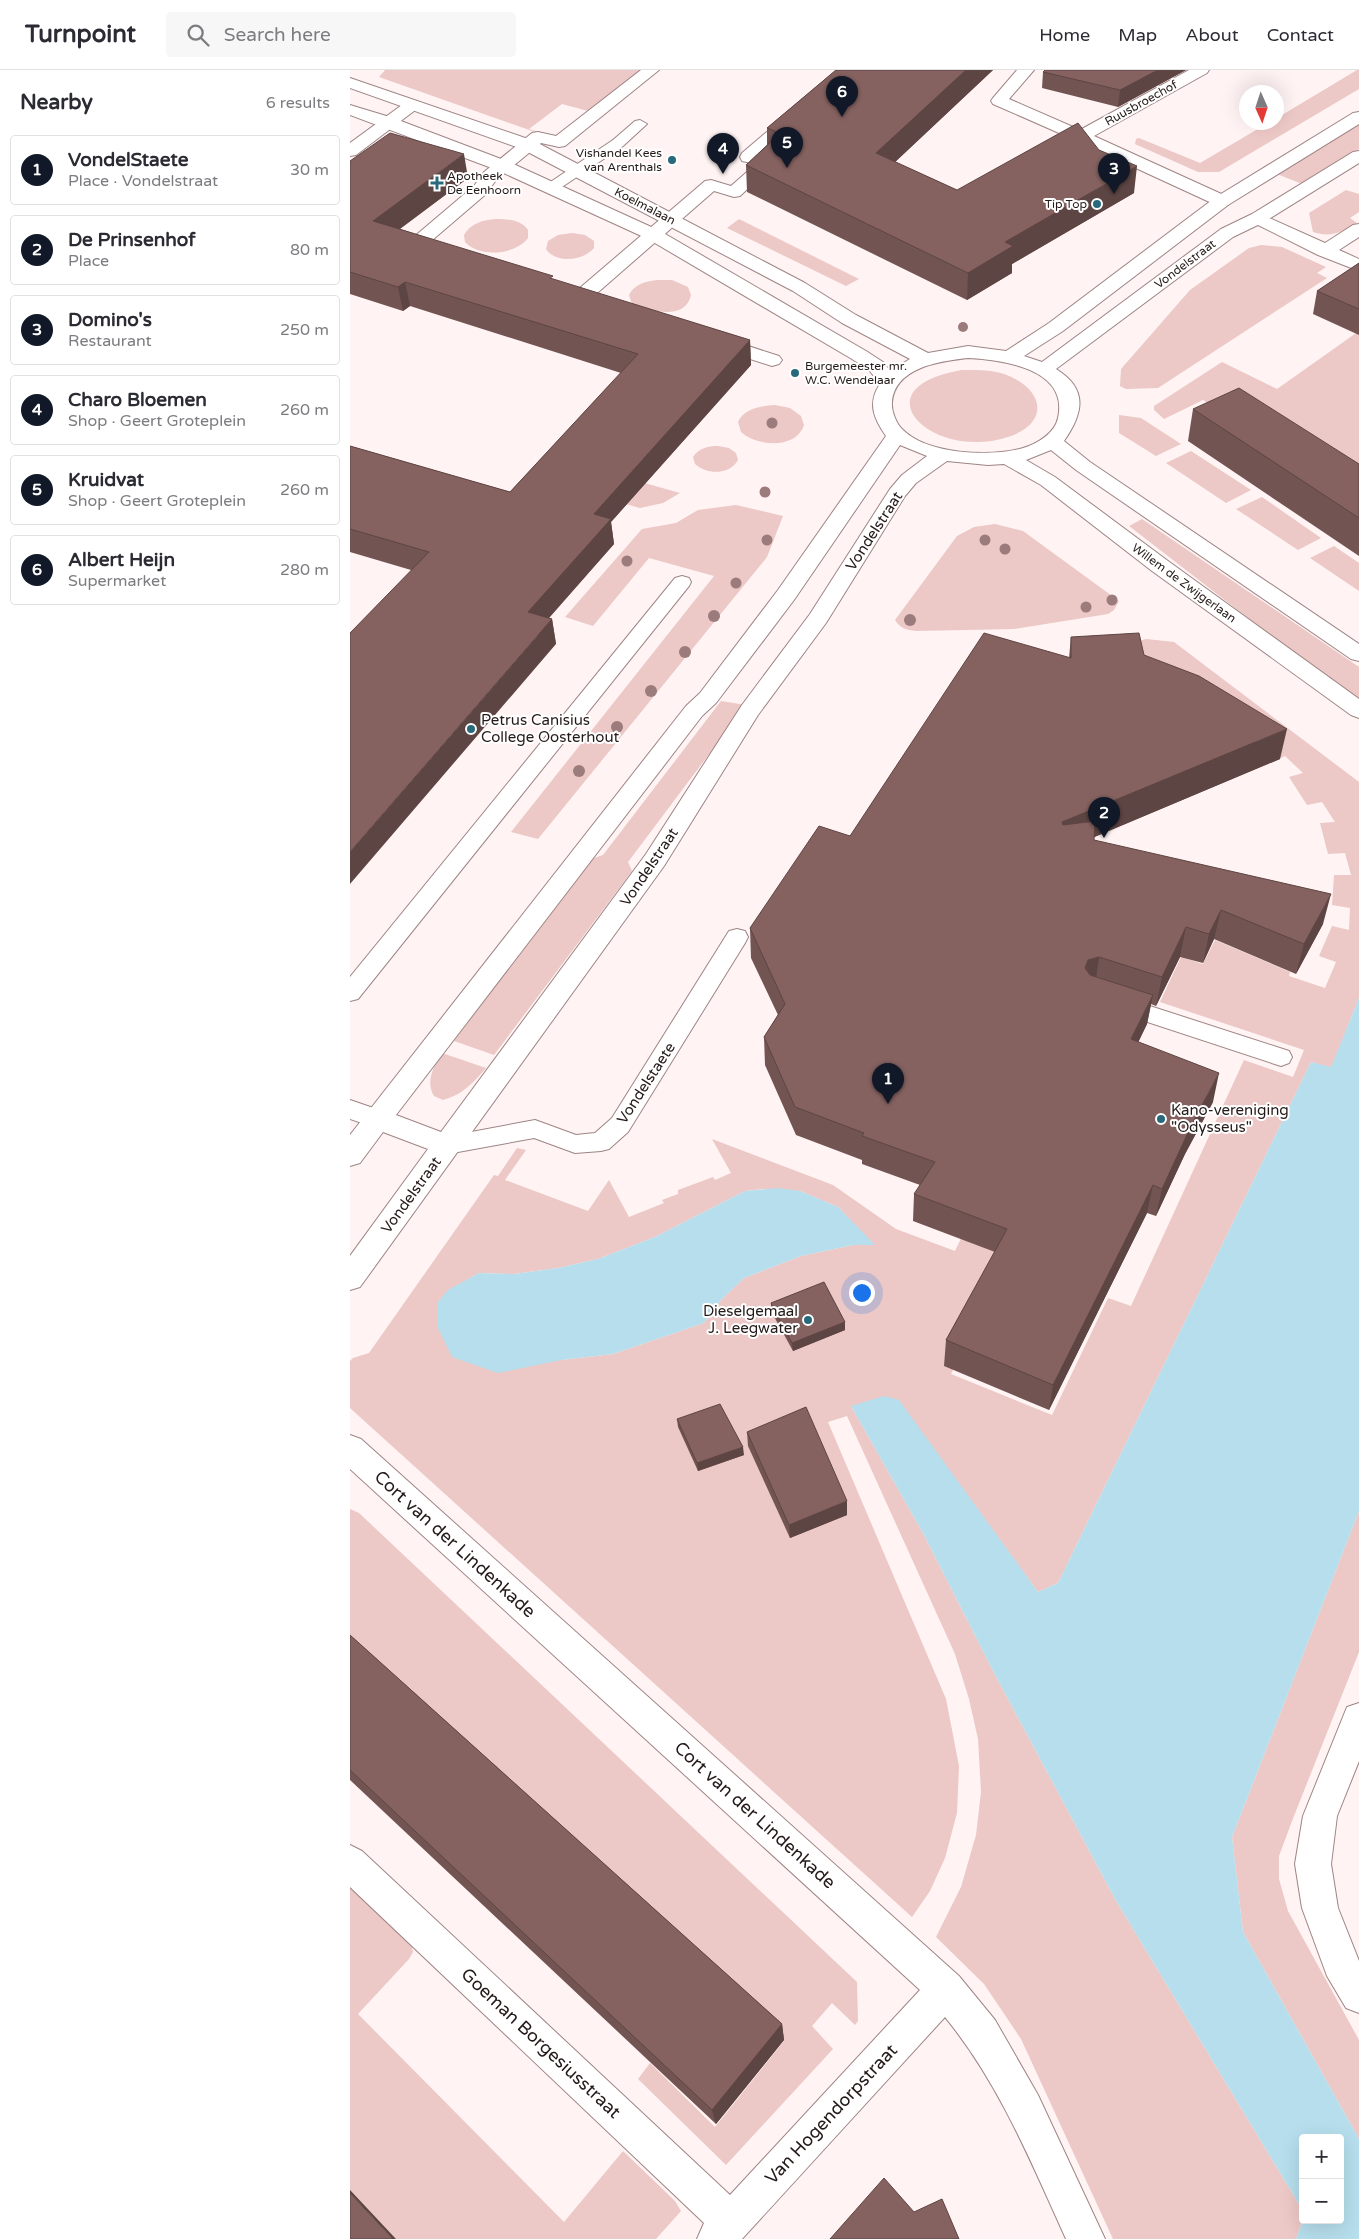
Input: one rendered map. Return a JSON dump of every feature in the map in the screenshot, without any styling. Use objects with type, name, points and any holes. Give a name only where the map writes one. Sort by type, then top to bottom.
[{"type":"street","points":[[458,260],[420,248],[421,240],[480,190],[490,176],[538,137],[559,142],[651,70]]},
{"type":"street","points":[[580,297],[711,186],[734,192],[768,162],[748,157],[850,70]]},
{"type":"street","points":[[1026,70],[999,101],[1081,136],[1359,266]]},
{"type":"street","name":"Ruusbroechof","points":[[1081,136],[1201,70]]},
{"type":"street","name":"Koelmalaan","points":[[350,83],[528,145],[799,287],[849,319],[925,359]]},
{"type":"street","points":[[350,151],[386,122],[412,105]]},
{"type":"street","name":"Koelmalaan","points":[[350,110],[503,166],[654,235],[854,351],[876,366],[889,383]]},
{"type":"street","name":"Vondelstraat","points":[[1011,356],[1048,333],[1222,201],[1359,117]]},
{"type":"street","name":"Vondelstraat","points":[[1044,369],[1227,232],[1258,218],[1359,156]]},
{"type":"street","points":[[1324,251],[1359,229]]},
{"type":"street","points":[[562,292],[599,303]]},
{"type":"street","points":[[699,336],[772,360]]},
{"type":"street","points":[[968,352],[1011,356],[1044,369],[1060,382],[1070,397],[1071,412],[1065,428],[1051,441],[1031,451],[1007,457],[972,459],[942,455],[919,448],[897,436],[881,408],[883,395],[889,383],[905,368],[925,359],[968,352]]},
{"type":"street","points":[[350,1155],[694,711],[708,698],[786,595],[897,436]]},
{"type":"street","points":[[1051,441],[1082,466],[1359,654]]},
{"type":"street","name":"Vondelstraat","points":[[350,1278],[655,860],[750,710],[818,618],[897,493],[909,479],[942,455]]},
{"type":"street","name":"Willem de Zwijgerlaan","points":[[1007,457],[1048,481],[1160,566],[1359,710]]},
{"type":"street","points":[[377,1119],[447,1146]]},
{"type":"street","name":"Cort van der Lindenkade","points":[[350,1449],[946,1989],[982,2033],[1025,2108],[1086,2239]]},
{"type":"street","points":[[1359,1719],[1320,1816],[1313,1864],[1320,1908],[1340,1963],[1359,1995]]},
{"type":"street","name":"Goeman Borgesiusstraat","points":[[350,1863],[724,2230]]},
{"type":"street","name":"Van Hogendorpstraat","points":[[724,2230],[946,1989]]},
{"type":"lane","points":[[552,188],[618,143],[640,124]]},
{"type":"lane","points":[[350,993],[682,582]]},
{"type":"lane","name":"Vondelstaete","points":[[447,1146],[535,1130],[575,1144],[601,1142],[620,1125],[737,937]]},
{"type":"lane","points":[[1104,999],[1281,1057]]},
{"type":"lane","points":[[350,1110],[377,1119]]},
{"type":"shaded area","points":[[385,70],[641,70],[588,111],[562,104],[529,129],[538,133],[379,77]]},
{"type":"shaded area","points":[[1359,70],[1359,89],[1219,172],[1198,172],[1135,144],[1136,139],[1139,138],[1200,163],[1256,130],[1284,130],[1284,114]]},
{"type":"shaded area","points":[[1359,124],[1359,149],[1302,184],[1277,174]]},
{"type":"shaded area","points":[[1346,190],[1359,194],[1359,212],[1350,218],[1357,223],[1336,233],[1319,234],[1313,232],[1309,213]]},
{"type":"shaded area","points":[[739,219],[859,279],[846,286],[727,228]]},
{"type":"shaded area","points":[[510,220],[522,224],[528,230],[528,238],[515,248],[497,252],[479,251],[465,242],[464,235],[474,225],[482,221]]},
{"type":"shaded area","points":[[572,233],[585,235],[594,241],[594,248],[583,256],[570,259],[556,257],[546,249],[548,241],[558,235]]},
{"type":"shaded area","points":[[1261,245],[1282,247],[1326,267],[1317,273],[1327,278],[1158,388],[1126,389],[1120,386],[1121,369],[1190,290],[1249,248]]},
{"type":"shaded area","points":[[672,280],[688,287],[691,295],[682,309],[666,312],[632,304],[629,295],[634,288],[645,282]]},
{"type":"shaded area","points":[[1359,331],[1359,501],[1203,400],[1164,419],[1154,410],[1154,406],[1222,362],[1277,389]]},
{"type":"shaded area","points":[[962,370],[999,372],[1027,387],[1034,396],[1037,405],[1037,414],[1032,423],[1022,431],[1008,437],[980,442],[954,440],[932,432],[917,420],[910,406],[914,392],[930,379]]},
{"type":"shaded area","points":[[775,405],[790,408],[801,416],[804,425],[800,433],[793,439],[785,442],[765,443],[748,437],[741,432],[738,422],[744,414],[759,407]]},
{"type":"shaded area","points":[[1119,415],[1141,418],[1181,444],[1156,456],[1119,433]]},
{"type":"shaded area","points":[[707,447],[729,448],[736,453],[738,460],[734,465],[724,471],[712,472],[695,464],[693,457],[698,451]]},
{"type":"shaded area","points":[[1191,451],[1251,490],[1226,503],[1166,463]]},
{"type":"shaded area","points":[[577,464],[680,493],[663,503],[640,508],[557,485]]},
{"type":"shaded area","points":[[1262,497],[1321,538],[1298,550],[1236,509]]},
{"type":"shaded area","points":[[736,505],[783,516],[767,557],[538,839],[511,832],[714,576],[649,558],[593,626],[565,617],[642,529],[676,523],[698,510]]},
{"type":"shaded area","points":[[1142,519],[1359,667],[1359,701],[1310,666],[1129,526]]},
{"type":"shaded area","points":[[995,524],[1023,531],[1119,601],[1114,610],[1108,614],[1014,629],[916,631],[901,627],[895,620],[957,536],[974,527]]},
{"type":"shaded area","points":[[1334,546],[1359,563],[1359,591],[1310,558]]},
{"type":"shaded area","points":[[1146,639],[1174,642],[1359,782],[1359,998],[1331,1068],[1311,1062],[1058,1583],[1038,1592],[973,1503],[851,1406],[924,1535],[993,1671],[1115,1899],[1299,2204],[1299,2224],[1302,2224],[1296,2239],[1113,2239],[1021,2039],[984,1984],[936,1937],[961,1887],[976,1835],[981,1792],[978,1739],[969,1699],[955,1654],[847,1416],[828,1422],[946,1699],[959,1766],[957,1813],[945,1858],[930,1891],[912,1917],[350,1408],[350,1361],[353,1358],[369,1353],[494,1175],[498,1176],[517,1148],[526,1150],[505,1180],[588,1211],[609,1180],[629,1217],[664,1203],[662,1200],[678,1194],[678,1190],[713,1177],[715,1180],[731,1173],[712,1139],[833,1185],[896,1229],[955,1251],[968,1224],[1018,1241],[951,1374],[1052,1415],[1108,1298],[1131,1306],[1244,1060],[1293,1077],[1304,1050],[1160,1002],[1181,957],[1203,964],[1215,940],[1290,972],[1289,976],[1325,988],[1336,962],[1319,956],[1332,926],[1349,930],[1350,908],[1332,905],[1334,875],[1351,875],[1345,853],[1328,854],[1320,823],[1335,822],[1322,802],[1307,805],[1289,777],[1303,773],[1285,756],[1272,762],[1134,683],[1139,641]],"holes":[[[763,1189],[800,1191],[838,1207],[874,1245],[853,1245],[801,1256],[744,1278],[720,1301],[704,1323],[613,1354],[561,1360],[438,1328],[438,1302],[449,1290],[479,1273],[514,1274],[558,1268],[598,1259],[655,1237],[745,1191]]]},
{"type":"shaded area","points":[[721,701],[746,705],[628,862],[632,871],[494,1055],[454,1041],[591,859],[603,855]]},
{"type":"shaded area","points":[[442,1053],[486,1068],[467,1088],[443,1100],[434,1096],[430,1085],[434,1068]]},
{"type":"shaded area","points":[[350,1509],[359,1513],[857,1982],[858,2021],[855,2025],[832,2003],[812,2026],[833,2049],[726,2165],[638,2079],[650,2063],[715,2127],[784,2041],[350,1648]]},
{"type":"shaded area","points":[[1359,1511],[1359,1652],[1279,1856],[1279,1879],[1288,1911],[1359,2040],[1359,2139],[1243,1932],[1232,1837]]},
{"type":"shaded area","points":[[350,1885],[411,1944],[413,1952],[409,1959],[358,2014],[564,2222],[623,2151],[675,2201],[681,2211],[656,2239],[394,2239],[350,2192]]},
{"type":"water","points":[[1359,998],[1359,1511],[1232,1837],[1243,1932],[1359,2139],[1359,2239],[1296,2239],[1302,2224],[1344,2224],[1344,2134],[1299,2134],[1299,2204],[1115,1899],[993,1671],[924,1535],[851,1406],[884,1396],[899,1400],[1038,1592],[1058,1583],[1311,1062],[1331,1067]]},
{"type":"water","points":[[778,1188],[800,1191],[838,1207],[875,1245],[853,1245],[801,1256],[744,1278],[720,1301],[704,1323],[613,1354],[561,1360],[498,1373],[452,1357],[438,1328],[438,1302],[448,1290],[479,1273],[514,1274],[558,1268],[598,1259],[655,1237],[745,1191]]},
{"type":"building","points":[[836,70],[966,70],[876,153],[957,190],[1078,123],[1099,150],[1137,166],[1005,242],[1013,246],[968,273],[746,165],[776,137],[775,131],[767,128]]},
{"type":"building","points":[[1045,70],[1158,70],[1120,90],[1043,72]]},
{"type":"building","points":[[390,133],[464,154],[373,221],[553,276],[550,278],[750,340],[594,514],[611,519],[528,612],[552,619],[350,852],[350,633],[429,552],[350,529],[350,446],[510,492],[638,354],[405,282],[398,287],[350,272],[350,161]]},
{"type":"building","points":[[1359,263],[1359,309],[1317,291]]},
{"type":"building","points":[[1239,388],[1359,464],[1359,518],[1193,409]]},
{"type":"building","points":[[984,633],[1071,658],[1071,637],[1139,633],[1144,655],[1199,676],[1287,729],[1062,822],[1063,825],[1095,821],[1094,840],[1331,894],[1304,944],[1221,910],[1209,934],[1186,927],[1162,977],[1099,957],[1088,960],[1085,968],[1090,975],[1153,995],[1131,1039],[1219,1073],[1191,1126],[1162,1189],[1153,1185],[1053,1385],[946,1340],[1007,1229],[914,1194],[935,1162],[862,1136],[864,1133],[795,1107],[764,1037],[785,1004],[750,928],[819,826],[850,836]]},
{"type":"building","name":"Dieselgemaal J. Leegwater","points":[[824,1282],[845,1322],[792,1343],[771,1303]]},
{"type":"building","points":[[720,1404],[743,1447],[697,1463],[677,1419]]},
{"type":"building","points":[[806,1407],[847,1501],[789,1525],[747,1432]]},
{"type":"building","points":[[350,1635],[782,2024],[712,2110],[350,1770]]},
{"type":"building","points":[[884,2178],[914,2212],[942,2199],[959,2239],[830,2239]]},
{"type":"building","points":[[350,2193],[393,2239],[350,2239]]},
{"type":"place","name":"Albert Heijn","points":[[842,117]]},
{"type":"place","name":"Vishandel Kees van Arenthals","points":[[672,160]]},
{"type":"place","name":"Kruidvat","points":[[787,168]]},
{"type":"place","name":"Charo Bloemen","points":[[723,174]]},
{"type":"place","name":"Apotheek De Eenhoorn","points":[[437,183]]},
{"type":"place","name":"Domino's","points":[[1114,194]]},
{"type":"place","name":"Tip Top","points":[[1097,204]]},
{"type":"place","name":"Burgemeester mr. W.C. Wendelaar","points":[[795,373]]},
{"type":"place","name":"Petrus Canisius College Oosterhout","points":[[471,729]]},
{"type":"place","name":"De Prinsenhof","points":[[1104,838]]},
{"type":"place","name":"VondelStaete","points":[[888,1104]]},
{"type":"place","name":"Kano-vereniging \"Odysseus\"","points":[[1161,1119]]},
{"type":"place","name":"Dieselgemaal J. Leegwater","points":[[808,1320]]}]
